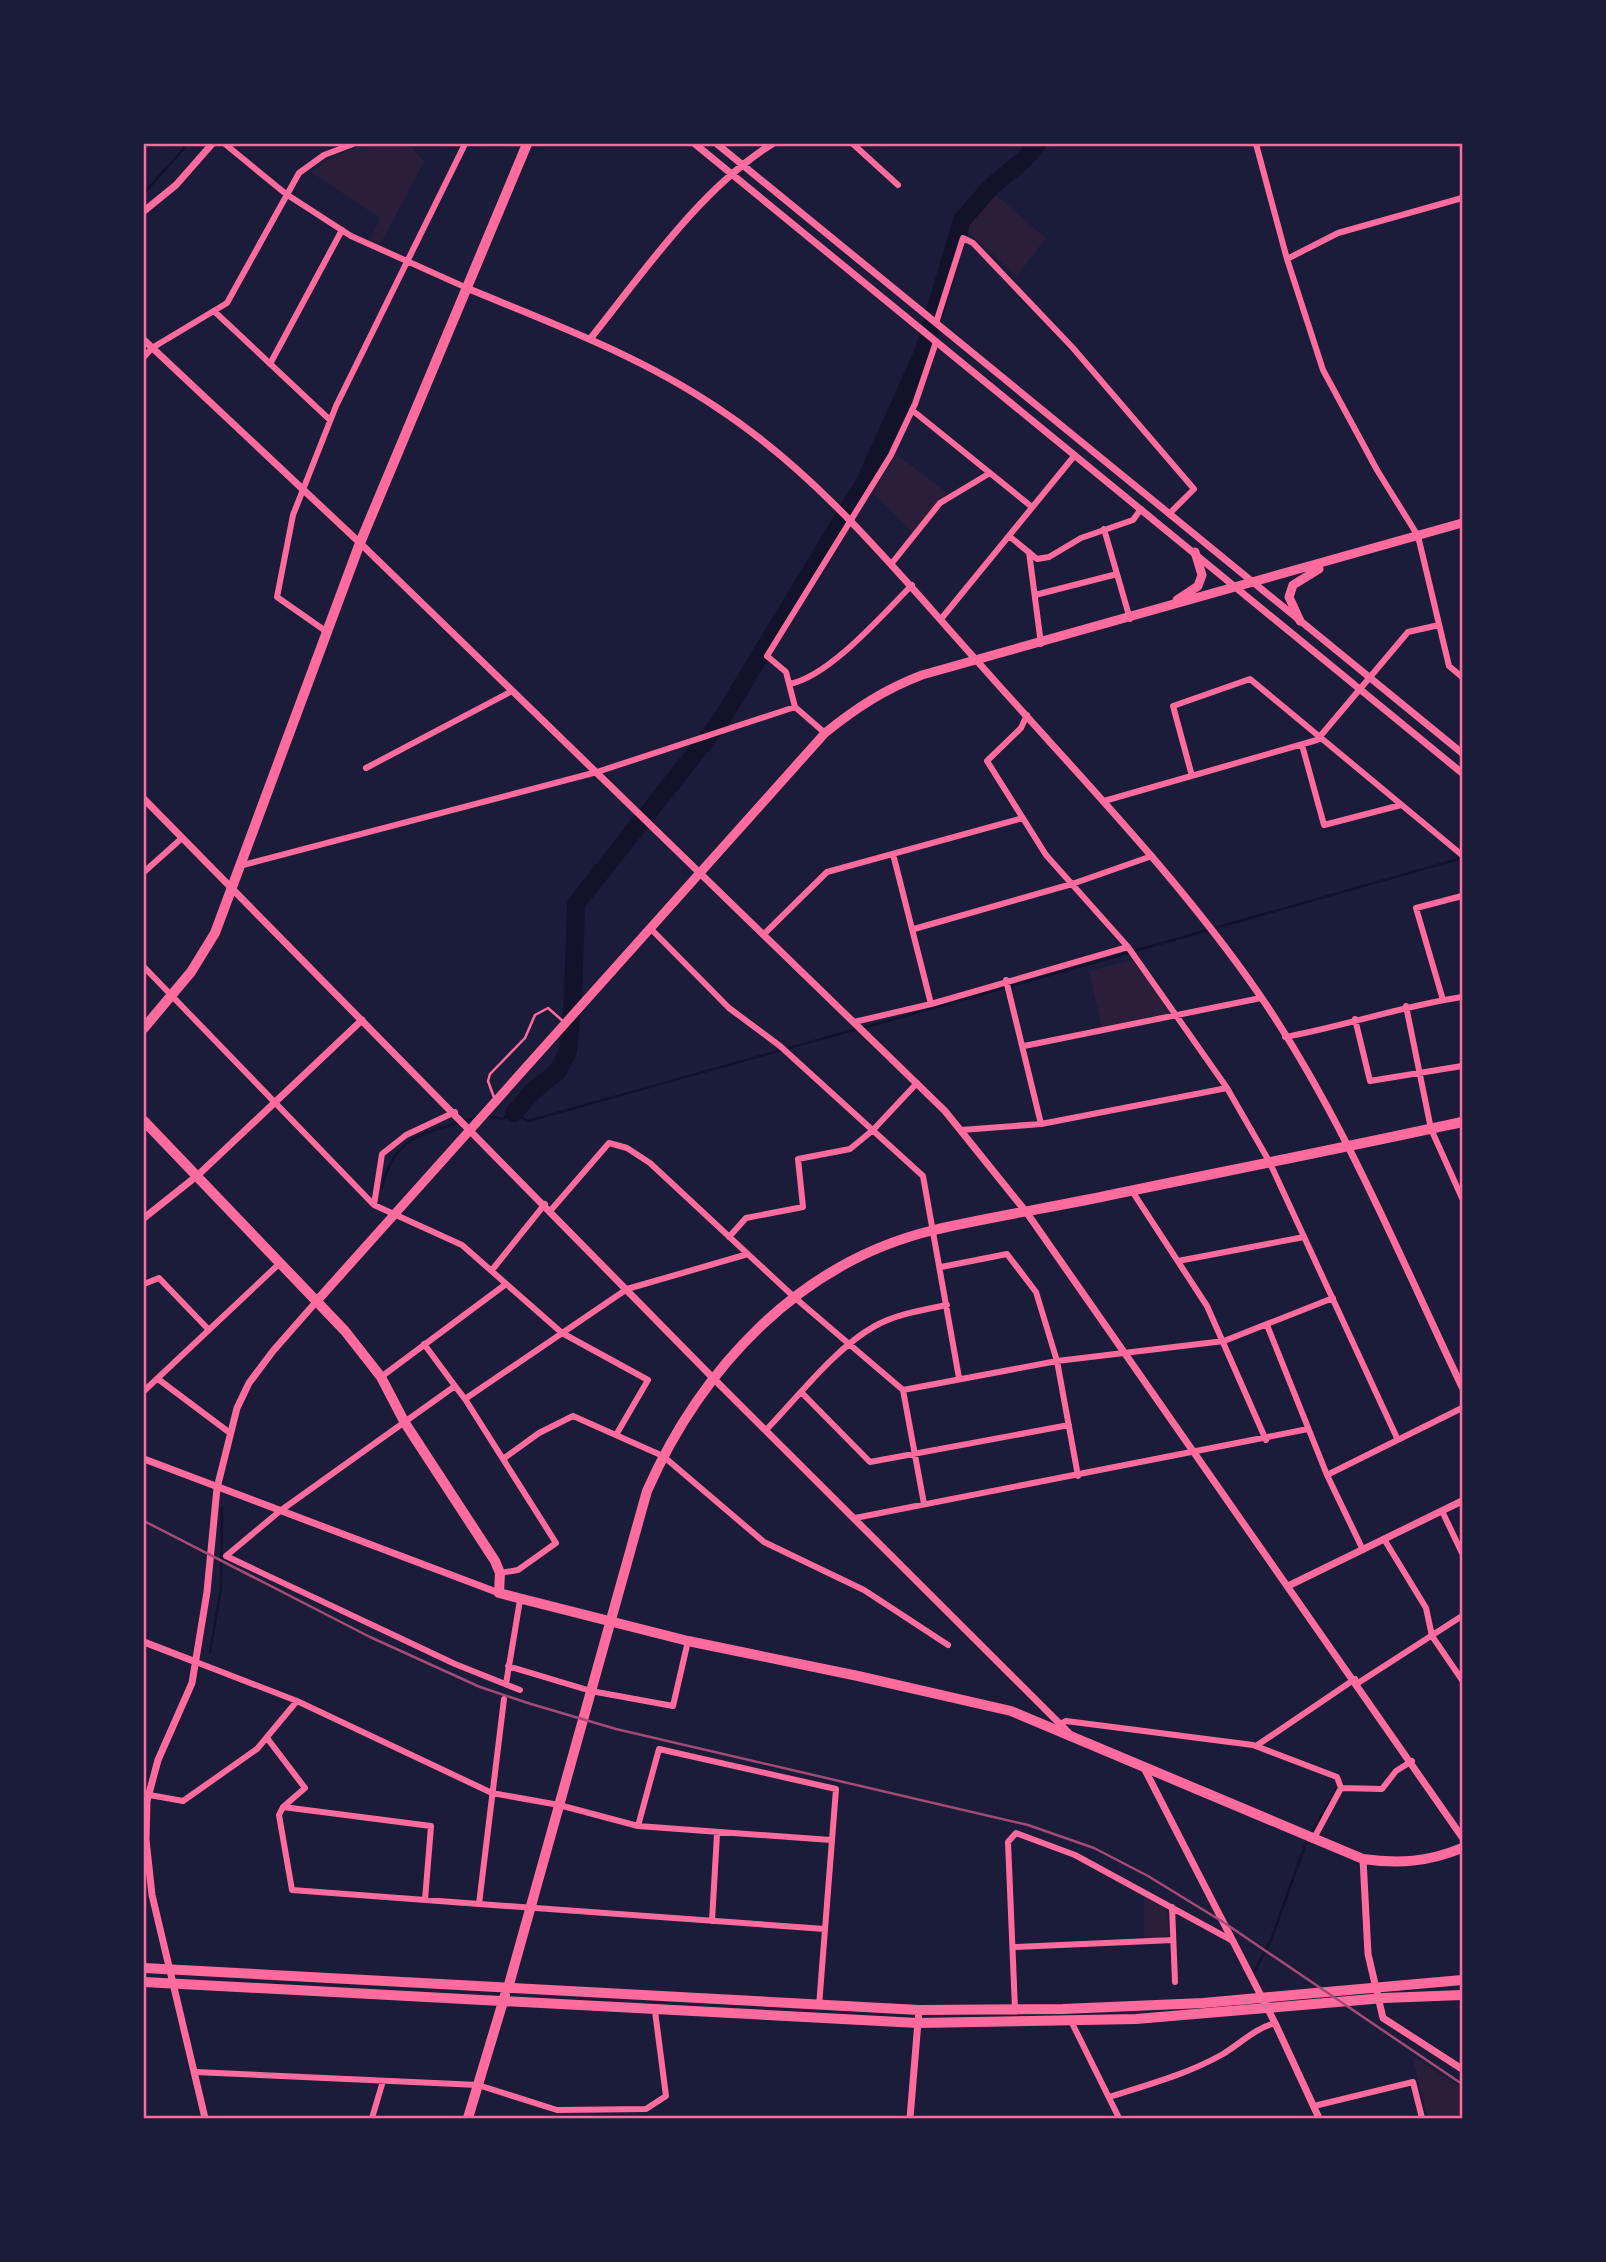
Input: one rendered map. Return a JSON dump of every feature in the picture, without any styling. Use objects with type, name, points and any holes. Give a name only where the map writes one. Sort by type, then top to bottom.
[{"type":"main road","points":[[144,1028],[172,998],[215,933],[243,865],[360,543],[469,289],[527,144]]},
{"type":"main road","points":[[316,1302],[825,733],[858,706],[890,687],[922,675],[1130,619],[1462,523]]},
{"type":"main road","points":[[1147,614],[1187,596],[1198,586],[1202,575],[1195,552]]},
{"type":"main road","points":[[1300,621],[1289,597],[1293,585],[1305,576],[1346,557]]},
{"type":"main road","points":[[144,1121],[345,1331],[381,1377],[405,1423],[495,1561],[500,1573],[499,1593],[688,1641],[858,1676],[1011,1712],[1313,1840],[1363,1858],[1389,1863],[1417,1862],[1462,1848]]},
{"type":"main road","points":[[468,2119],[508,1988],[647,1491],[685,1416],[713,1378],[762,1323],[794,1297],[844,1266],[933,1230],[1027,1213],[1462,1122]]},
{"type":"main road","points":[[144,1969],[919,2010],[1015,2010],[1227,2000],[1462,1980]]},
{"type":"main road","points":[[144,1982],[918,2023],[1072,2023],[1462,1995]]},
{"type":"street","points":[[144,211],[176,185],[212,144]]},
{"type":"street","points":[[225,144],[286,194],[342,230],[469,289],[639,362],[716,407],[781,456],[851,520],[1104,801],[1210,925],[1261,998],[1348,1147],[1462,1387]]},
{"type":"street","points":[[144,357],[152,348],[227,303],[299,173],[324,155],[353,144]]},
{"type":"street","points":[[328,632],[277,597],[293,515],[330,420],[405,260],[465,144]]},
{"type":"street","points":[[695,144],[1462,772]]},
{"type":"street","points":[[717,144],[1462,753]]},
{"type":"street","points":[[590,339],[694,212],[732,173],[772,144]]},
{"type":"street","points":[[853,144],[898,186]]},
{"type":"street","points":[[1256,144],[1287,259],[1323,370],[1377,470],[1418,536],[1449,666],[1462,677]]},
{"type":"street","points":[[1287,259],[1338,233],[1462,198]]},
{"type":"street","points":[[270,364],[342,230]]},
{"type":"street","points":[[936,323],[962,238],[973,243],[1073,348],[1194,489],[1169,514]]},
{"type":"street","points":[[214,311],[330,420]]},
{"type":"street","points":[[144,340],[360,543],[597,772],[961,1130],[1027,1213],[1125,1351],[1412,1761],[1462,1837]]},
{"type":"street","points":[[825,733],[795,707],[786,672],[767,656],[891,455],[912,410],[936,342]]},
{"type":"street","points":[[912,410],[1032,507]]},
{"type":"street","points":[[941,619],[1075,455]]},
{"type":"street","points":[[892,563],[940,503],[990,473]]},
{"type":"street","points":[[1009,536],[1037,559],[1049,557],[1081,538],[1133,520],[1141,509]]},
{"type":"street","points":[[1104,529],[1130,619]]},
{"type":"street","points":[[1029,552],[1041,644]]},
{"type":"street","points":[[1035,594],[1116,574]]},
{"type":"street","points":[[789,684],[805,681],[857,640],[912,585]]},
{"type":"street","points":[[1104,801],[1319,738],[1408,632],[1439,625]]},
{"type":"street","points":[[1192,776],[1172,706],[1250,679],[1462,855]]},
{"type":"street","points":[[366,768],[512,691]]},
{"type":"street","points":[[243,865],[597,772],[795,707]]},
{"type":"street","points":[[1027,715],[1021,729],[987,761],[1046,855],[1128,947],[1227,1088],[1269,1161],[1397,1438]]},
{"type":"street","points":[[1302,745],[1324,825],[1401,805]]},
{"type":"street","points":[[144,799],[470,1127],[713,1378],[1073,1737]]},
{"type":"street","points":[[764,934],[827,872],[1023,818]]},
{"type":"street","points":[[144,872],[182,838]]},
{"type":"street","points":[[893,854],[931,1004]]},
{"type":"street","points":[[914,929],[1072,884],[1152,856]]},
{"type":"street","points":[[1443,1000],[1416,908],[1462,896]]},
{"type":"street","points":[[651,929],[729,1008],[780,1046],[923,1176],[959,1378]]},
{"type":"street","points":[[854,1022],[931,1004],[1128,947]]},
{"type":"street","points":[[144,967],[374,1205],[462,1245],[562,1333],[648,1380],[616,1435]]},
{"type":"street","points":[[1006,981],[1024,1046],[1041,1125]]},
{"type":"street","points":[[1285,1037],[1326,1029],[1355,1018],[1406,1006],[1462,997]]},
{"type":"street","points":[[1024,1046],[1261,998]]},
{"type":"street","points":[[1406,1006],[1431,1129],[1462,1198]]},
{"type":"street","points":[[1355,1018],[1370,1081],[1462,1066]]},
{"type":"street","points":[[144,1218],[198,1175],[362,1020]]},
{"type":"street","points":[[729,1237],[746,1218],[803,1207],[798,1159],[850,1149],[873,1130],[916,1083]]},
{"type":"street","points":[[961,1130],[1041,1125],[1227,1088]]},
{"type":"street","points":[[374,1205],[382,1154],[406,1135],[455,1112]]},
{"type":"street","points":[[492,1270],[609,1143],[627,1148],[650,1163],[794,1297],[903,1390],[924,1504]]},
{"type":"street","points":[[1132,1191],[1207,1306],[1266,1440]]},
{"type":"street","points":[[1178,1261],[1304,1237]]},
{"type":"street","points":[[465,1399],[627,1289],[748,1254]]},
{"type":"street","points":[[941,1267],[1006,1254],[1036,1292],[1057,1361],[1078,1476]]},
{"type":"street","points":[[144,1391],[281,1262]]},
{"type":"street","points":[[144,1284],[159,1278],[209,1331]]},
{"type":"street","points":[[381,1377],[506,1284]]},
{"type":"street","points":[[903,1390],[1057,1361],[1224,1341],[1333,1298]]},
{"type":"street","points":[[205,2119],[171,1970],[148,1895],[146,1794],[192,1683],[217,1488],[230,1433],[249,1383],[316,1302]]},
{"type":"street","points":[[766,1430],[849,1345],[875,1326],[905,1314],[947,1305]]},
{"type":"street","points":[[1267,1325],[1327,1475],[1363,1550]]},
{"type":"street","points":[[424,1344],[465,1399],[556,1543],[518,1570],[500,1573]]},
{"type":"street","points":[[158,1379],[230,1433]]},
{"type":"street","points":[[455,1386],[280,1511],[226,1556],[455,1664],[520,1690]]},
{"type":"street","points":[[802,1392],[870,1462],[1069,1425]]},
{"type":"street","points":[[1327,1475],[1462,1408]]},
{"type":"street","points":[[503,1459],[539,1433],[573,1416],[663,1456],[764,1542],[864,1590],[948,1645]]},
{"type":"street","points":[[855,1518],[1266,1440],[1308,1429]]},
{"type":"street","points":[[144,1458],[499,1593]]},
{"type":"street","points":[[1288,1586],[1462,1502]]},
{"type":"street","points":[[1442,1511],[1462,1553]]},
{"type":"street","points":[[1384,1539],[1426,1608],[1433,1636],[1462,1677]]},
{"type":"street","points":[[506,1684],[520,1600]]},
{"type":"street","points":[[1256,1746],[1462,1616]]},
{"type":"street","points":[[508,1666],[591,1691],[673,1706],[688,1641]]},
{"type":"street","points":[[144,1642],[297,1701],[492,1793],[559,1805],[638,1826],[717,1834],[831,1840]]},
{"type":"street","points":[[478,1904],[504,1699]]},
{"type":"street","points":[[146,1794],[183,1801],[225,1775],[267,1738],[297,1701]]},
{"type":"street","points":[[1060,1724],[1066,1721],[1256,1746],[1337,1777],[1341,1788],[1313,1840]]},
{"type":"street","points":[[267,1738],[305,1788],[283,1807],[279,1815],[292,1890],[825,1929]]},
{"type":"street","points":[[638,1826],[659,1749],[836,1789],[819,2006]]},
{"type":"street","points":[[1341,1788],[1382,1789],[1396,1771],[1412,1761]]},
{"type":"street","points":[[1143,1768],[1275,2023],[1319,2119]]},
{"type":"street","points":[[283,1807],[431,1826],[425,1900]]},
{"type":"street","points":[[1015,2010],[1008,1842],[1016,1833],[1075,1855],[1233,1941]]},
{"type":"street","points":[[712,1922],[717,1834]]},
{"type":"street","points":[[1363,1858],[1368,1954],[1383,2018],[1462,2069]]},
{"type":"street","points":[[1172,1907],[1175,1982]]},
{"type":"street","points":[[1014,1947],[1173,1940]]},
{"type":"street","points":[[910,2119],[919,2010]]},
{"type":"street","points":[[195,2072],[478,2085],[557,2110],[646,2109],[666,2096],[655,2011]]},
{"type":"street","points":[[1072,2023],[1119,2119]]},
{"type":"street","points":[[1109,2097],[1175,2076],[1223,2054],[1260,2028],[1275,2023]]},
{"type":"street","points":[[372,2119],[383,2081]]},
{"type":"street","points":[[1314,2106],[1413,2082],[1422,2119]]},
{"type":"street","points":[[554,2119],[557,2110]]},
{"type":"lane","points":[[495,1100],[488,1081],[490,1074],[525,1038],[535,1015],[548,1007],[565,1023]]},
{"type":"shaded area","points":[[366,144],[409,144],[424,162],[380,245],[370,240],[380,218],[311,172],[330,158]]},
{"type":"shaded area","points":[[996,195],[1046,238],[1017,276],[965,230],[983,202]]},
{"type":"shaded area","points":[[896,454],[948,493],[913,533],[873,492]]},
{"type":"shaded area","points":[[1133,960],[1173,1014],[1102,1029],[1089,971]]},
{"type":"shaded area","points":[[1144,1896],[1167,1907],[1169,1934],[1165,1937],[1144,1938]]},
{"type":"shaded area","points":[[1412,2056],[1462,2088],[1462,2118],[1428,2118]]},
{"type":"waterway","points":[[144,193],[188,144]]},
{"type":"waterway","points":[[514,1113],[531,1093],[558,1071],[568,1051],[573,998],[576,904],[720,722],[865,482],[923,353],[962,220],[991,187],[1025,159],[1037,144]]},
{"type":"waterway","points":[[863,1028],[1462,858]]},
{"type":"waterway","points":[[488,1116],[502,1119],[514,1113],[528,1121],[857,1029]]},
{"type":"waterway","points":[[464,1121],[478,1117]]},
{"type":"waterway","points":[[382,1188],[392,1160],[399,1150],[418,1137],[458,1123]]},
{"type":"waterway","points":[[210,1652],[221,1589],[222,1508]]},
{"type":"waterway","points":[[1311,1834],[1339,1785]]},
{"type":"waterway","points":[[1254,1972],[1271,1940],[1307,1840]]},
{"type":"railway","points":[[144,1521],[370,1637],[480,1687],[616,1729],[1028,1825],[1094,1848],[1148,1876],[1223,1922],[1462,2084]]}]
